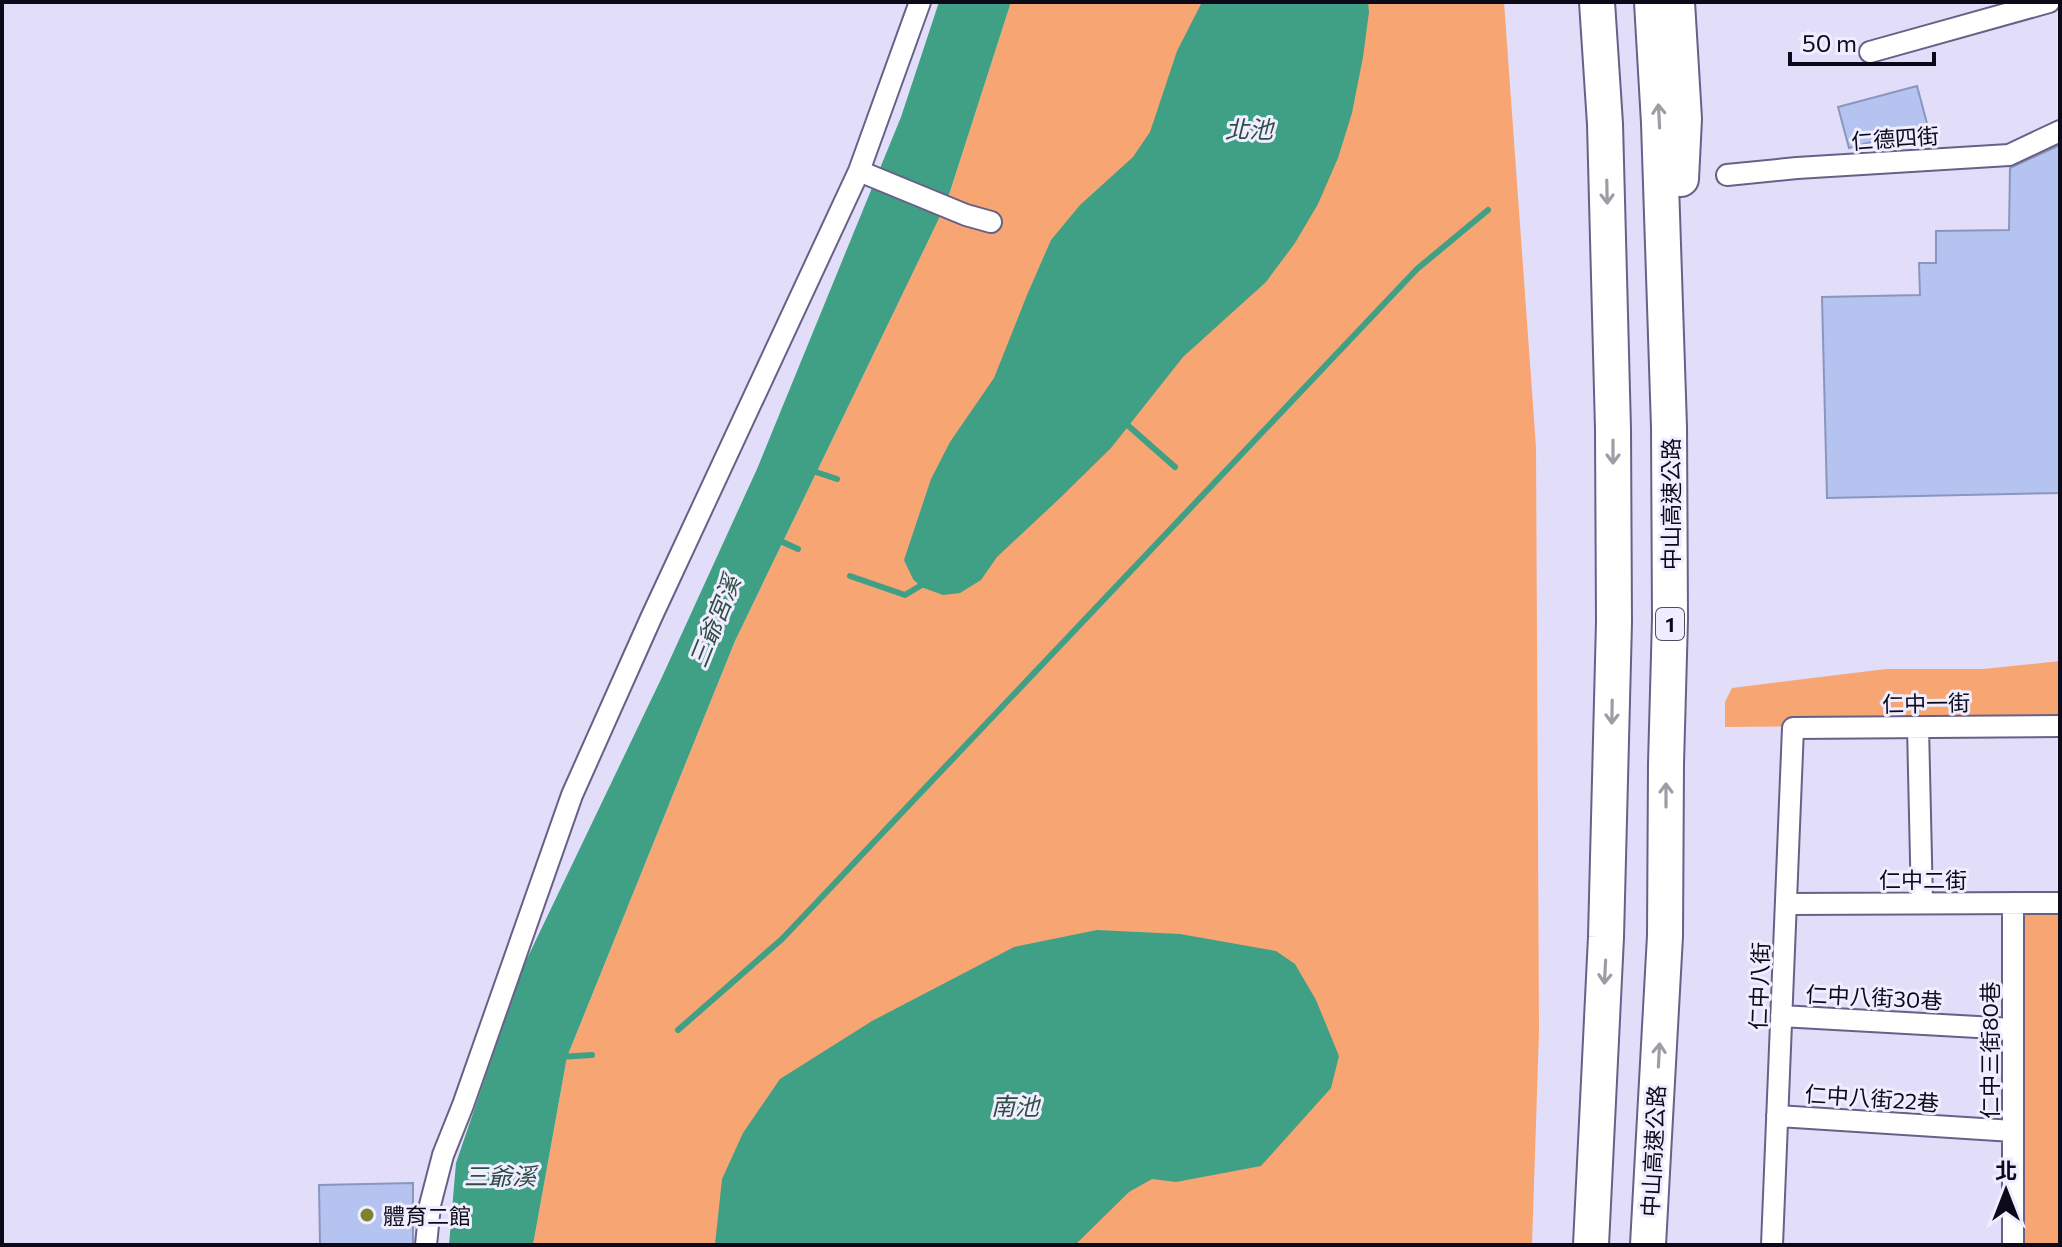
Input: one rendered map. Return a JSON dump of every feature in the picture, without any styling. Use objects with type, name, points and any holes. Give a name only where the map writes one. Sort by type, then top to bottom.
[{"type":"highway","points":[[1582,2],[1605,124]]},
{"type":"highway","points":[[1591,1245],[1606,937],[1614,622],[1613,429],[1605,124],[1597,2]]},
{"type":"highway","name":"中山高速公路","points":[[1648,1245],[1665,936],[1670,619],[1669,427],[1652,2]]},
{"type":"highway","points":[[1669,427],[1684,119],[1677,2]]},
{"type":"street","points":[[426,1245],[430,1205],[443,1155],[572,795],[658,604],[865,174],[920,2]]},
{"type":"street","points":[[1870,52],[2049,2]]},
{"type":"street","name":"仁德四街","points":[[1727,175],[2009,155],[2060,131]]},
{"type":"street","points":[[865,174],[991,222]]},
{"type":"street","name":"仁中一街","points":[[1793,728],[2060,726]]},
{"type":"street","points":[[1918,727],[1922,903]]},
{"type":"street","name":"仁中八街","points":[[1772,1245],[1793,728]]},
{"type":"street","name":"仁中三街80巷","points":[[2013,903],[2013,1245]]},
{"type":"street","name":"仁中二街","points":[[1786,904],[2060,903]]},
{"type":"street","name":"仁中八街30巷","points":[[1781,1016],[2013,1029]]},
{"type":"street","name":"仁中八街22巷","points":[[1777,1116],[2013,1131]]},
{"type":"shaded area","points":[[1011,2],[1504,2],[1536,447],[1539,1031],[1532,1245],[533,1245],[567,1057],[735,641],[946,204]]},
{"type":"shaded area","points":[[2060,661],[2060,724],[1725,727],[1725,702],[1732,688],[1886,669],[1983,669]]},
{"type":"shaded area","points":[[2013,903],[2060,903],[2060,1245],[2013,1245]]},
{"type":"water","name":"三爺溪","points":[[939,2],[1011,2],[946,204],[735,641],[567,1057],[533,1245],[449,1245],[456,1163],[523,967],[662,677],[757,469],[901,117]]},
{"type":"water","name":"北池","points":[[1202,2],[1368,2],[1363,57],[1352,113],[1338,158],[1318,204],[1295,243],[1266,282],[1183,357],[1111,448],[997,557],[981,580],[960,593],[943,595],[921,587],[913,579],[904,560],[931,479],[950,442],[994,378],[1051,240],[1080,205],[1133,157],[1150,132],[1177,51]]},
{"type":"water","name":"南池","points":[[1097,930],[1180,934],[1276,951],[1295,964],[1316,1000],[1339,1056],[1331,1088],[1261,1166],[1176,1182],[1152,1179],[1129,1192],[1075,1245],[715,1245],[722,1179],[743,1133],[780,1079],[872,1021],[1014,947]]},
{"type":"building","points":[[1917,86],[1928,127],[1849,148],[1838,107]]},
{"type":"building","points":[[2060,145],[2060,493],[1827,498],[1822,297],[1920,295],[1919,263],[1936,263],[1936,231],[2009,230],[2010,168]]},
{"type":"building","name":"體育二館","points":[[413,1183],[413,1245],[320,1245],[319,1185]]},
{"type":"waterway","points":[[678,1030],[782,939],[1417,269],[1488,210]]},
{"type":"waterway","points":[[1124,422],[1175,467]]},
{"type":"waterway","points":[[810,470],[837,479]]},
{"type":"waterway","points":[[776,539],[798,549]]},
{"type":"waterway","points":[[850,576],[905,595],[925,583]]},
{"type":"waterway","points":[[559,1057],[592,1055]]},
{"type":"place","name":"體育二館","points":[[367,1215]]},
{"type":"water label","name":"三爺宮溪","points":[[714,621]]}]
